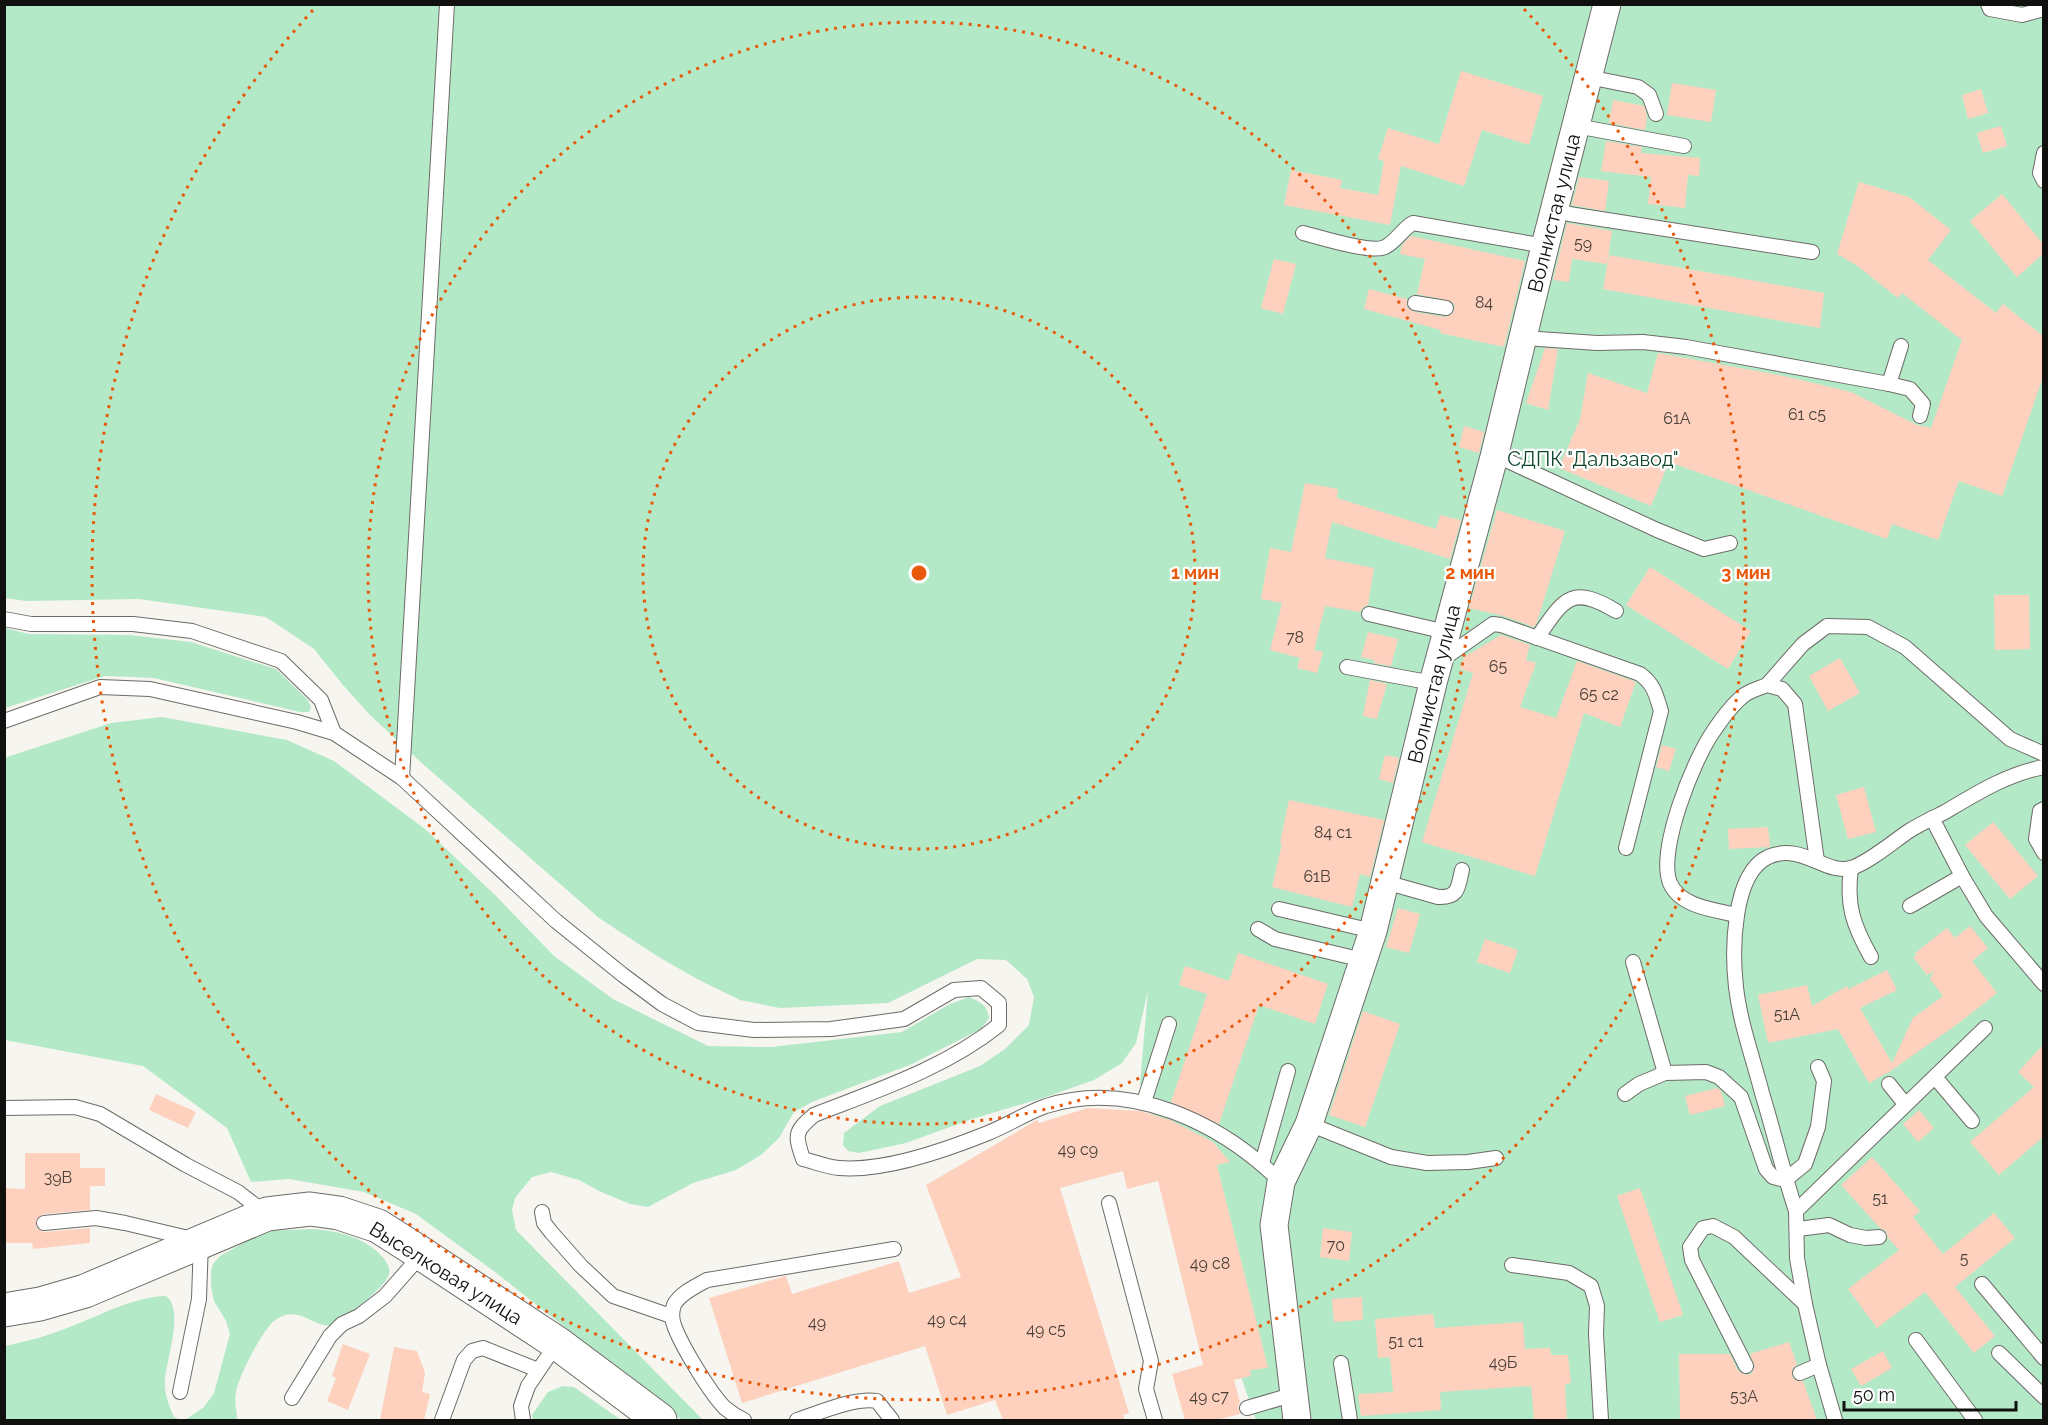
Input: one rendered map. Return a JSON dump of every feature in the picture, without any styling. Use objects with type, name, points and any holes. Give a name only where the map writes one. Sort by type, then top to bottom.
[{"type":"street","name":"Волнистая улица","points":[[1295,1413],[1274,1225],[1281,1182],[1309,1124],[1373,931],[1446,632],[1494,457],[1522,330],[1607,4]]},
{"type":"street","name":"Выселковая улица","points":[[4,1310],[40,1304],[85,1291],[267,1214],[310,1209],[339,1213],[378,1226],[422,1254],[557,1343],[660,1420]]},
{"type":"lane","points":[[402,778],[447,4]]},
{"type":"lane","points":[[1988,4],[1990,9],[2022,15],[2043,9]]},
{"type":"lane","points":[[1588,77],[1638,87],[1649,95],[1656,114]]},
{"type":"lane","points":[[1576,126],[1684,146]]},
{"type":"lane","points":[[2043,153],[2040,173],[2043,181]]},
{"type":"lane","points":[[1555,209],[1569,214],[1812,252]]},
{"type":"lane","points":[[1303,233],[1376,250],[1391,243],[1413,223],[1545,246]]},
{"type":"lane","points":[[1415,303],[1446,309]]},
{"type":"lane","points":[[1522,330],[1597,343],[1643,342],[1686,347],[1889,384],[1910,389],[1923,404],[1920,416]]},
{"type":"lane","points":[[1889,384],[1901,346]]},
{"type":"lane","points":[[1494,457],[1508,460],[1704,549],[1730,543]]},
{"type":"lane","points":[[1538,638],[1560,607],[1569,599],[1578,596],[1597,600],[1616,611]]},
{"type":"lane","points":[[1369,614],[1446,632]]},
{"type":"lane","points":[[4,619],[31,624],[132,624],[192,631],[280,661],[321,700],[334,733]]},
{"type":"lane","points":[[1347,667],[1436,673],[1493,624],[1501,624],[1640,674],[1649,681],[1655,691],[1661,711],[1626,848]]},
{"type":"lane","points":[[1737,915],[1699,907],[1679,895],[1670,882],[1668,849],[1682,795],[1713,732],[1743,696],[1767,684],[1803,644],[1827,626],[1868,627],[1905,647],[2010,739],[2043,754]]},
{"type":"lane","points":[[1767,684],[1782,689],[1795,704],[1817,861]]},
{"type":"lane","points":[[4,721],[100,687],[150,689],[297,722],[334,733],[402,778],[556,921],[662,1004],[698,1023],[754,1030],[831,1029],[904,1019],[954,990],[963,989],[981,988],[999,1004],[999,1025],[967,1047],[930,1068],[814,1115],[802,1126],[797,1138],[803,1160],[838,1168],[874,1168],[919,1157],[986,1133],[1046,1106],[1093,1097],[1144,1102],[1199,1122],[1262,1163],[1281,1182]]},
{"type":"lane","points":[[1834,1420],[1805,1304],[1797,1258],[1796,1211],[1785,1180],[1736,987],[1737,915],[1745,881],[1753,867],[1782,852],[1799,854],[1839,867],[1851,868],[1910,830],[1993,784],[2043,767]]},
{"type":"lane","points":[[2043,809],[2040,811],[2036,839],[2043,854]]},
{"type":"lane","points":[[1932,818],[1986,916],[2043,984]]},
{"type":"lane","points":[[1851,868],[1851,915],[1871,957]]},
{"type":"lane","points":[[1385,882],[1447,898],[1453,895],[1457,888],[1462,870]]},
{"type":"lane","points":[[1910,906],[1962,876]]},
{"type":"lane","points":[[1280,909],[1373,931]]},
{"type":"lane","points":[[1258,929],[1275,939],[1363,960]]},
{"type":"lane","points":[[1633,962],[1665,1073]]},
{"type":"lane","points":[[1144,1102],[1169,1024]]},
{"type":"lane","points":[[1796,1211],[1985,1028]]},
{"type":"lane","points":[[1785,1180],[1805,1164],[1818,1127],[1824,1081],[1818,1066]]},
{"type":"lane","points":[[1262,1163],[1288,1071]]},
{"type":"lane","points":[[1625,1094],[1639,1084],[1665,1073],[1707,1072],[1719,1077],[1741,1097],[1766,1169],[1773,1177],[1785,1180]]},
{"type":"lane","points":[[1935,1077],[1972,1121]]},
{"type":"lane","points":[[1889,1084],[1905,1104]]},
{"type":"lane","points":[[4,1108],[75,1107],[100,1114],[186,1165],[238,1192],[267,1214]]},
{"type":"lane","points":[[1309,1124],[1391,1157],[1427,1163],[1468,1162],[1496,1158]]},
{"type":"lane","points":[[1109,1203],[1151,1361],[1146,1389],[1155,1420]]},
{"type":"lane","points":[[542,1212],[544,1223],[551,1232],[581,1266],[613,1296],[671,1316]]},
{"type":"lane","points":[[44,1223],[96,1218],[125,1222],[201,1241],[199,1299],[180,1392]]},
{"type":"lane","points":[[1798,1229],[1829,1225],[1850,1235],[1866,1238],[1879,1237]]},
{"type":"lane","points":[[1746,1366],[1692,1260],[1690,1247],[1703,1228],[1713,1226],[1734,1237],[1805,1304]]},
{"type":"lane","points":[[744,1420],[734,1415],[716,1397],[674,1327],[671,1316],[674,1304],[685,1293],[707,1280],[894,1249]]},
{"type":"lane","points":[[292,1398],[330,1336],[342,1324],[359,1316],[385,1296],[422,1254]]},
{"type":"lane","points":[[1512,1265],[1569,1273],[1591,1286],[1597,1306],[1600,1420]]},
{"type":"lane","points":[[1982,1284],[2043,1358]]},
{"type":"lane","points":[[1916,1341],[1975,1420]]},
{"type":"lane","points":[[523,1420],[521,1406],[528,1386],[557,1343]]},
{"type":"lane","points":[[442,1420],[464,1360],[472,1351],[483,1348],[538,1370]]},
{"type":"lane","points":[[1999,1353],[2043,1397]]},
{"type":"lane","points":[[1341,1363],[1350,1420]]},
{"type":"lane","points":[[1800,1373],[1819,1365]]},
{"type":"lane","points":[[797,1420],[835,1407],[869,1400],[877,1401],[892,1420]]},
{"type":"lane","points":[[1247,1408],[1295,1413]]},
{"type":"green space","name":"СДПК \"Дальзавод\"","points":[[5,5],[2043,5],[2043,1420],[1256,1420],[1140,1084],[1148,991],[1136,1043],[1122,1063],[1094,1080],[906,1143],[859,1153],[848,1151],[843,1145],[844,1133],[880,1106],[980,1066],[1005,1049],[1029,1025],[1034,997],[1027,979],[1006,960],[977,959],[888,1003],[780,1008],[740,1000],[657,956],[599,918],[370,715],[314,649],[266,617],[139,599],[26,601],[5,598]]},
{"type":"green space","points":[[5,628],[29,634],[129,635],[191,642],[276,669],[308,700],[311,707],[309,712],[300,712],[154,678],[105,676],[5,708]]},
{"type":"green space","points":[[162,717],[287,740],[334,761],[425,829],[495,895],[554,956],[613,999],[708,1046],[772,1047],[902,1032],[948,1005],[969,997],[985,1007],[989,1018],[981,1029],[912,1064],[812,1102],[794,1112],[779,1138],[761,1155],[736,1170],[693,1183],[648,1207],[630,1204],[579,1180],[551,1172],[532,1177],[515,1198],[512,1210],[516,1230],[703,1420],[682,1420],[495,1272],[416,1214],[364,1192],[289,1179],[251,1182],[227,1128],[143,1066],[5,1040],[4,758],[111,723]]},
{"type":"green space","points":[[313,1229],[350,1236],[370,1246],[384,1258],[388,1266],[389,1275],[386,1280],[363,1303],[330,1325],[291,1314],[274,1321],[257,1344],[241,1376],[235,1396],[237,1420],[185,1420],[204,1407],[214,1393],[230,1334],[226,1321],[214,1301],[211,1286],[213,1264],[220,1256],[265,1231]]},
{"type":"green space","points":[[166,1296],[174,1312],[174,1323],[165,1390],[174,1417],[182,1420],[5,1420],[5,1346],[59,1331],[132,1302]]},
{"type":"green space","points":[[563,1386],[574,1387],[621,1420],[533,1420],[532,1415],[548,1392]]},
{"type":"building","points":[[1461,71],[1543,96],[1529,145],[1482,130],[1464,186],[1401,166],[1390,225],[1284,205],[1291,170],[1342,180],[1340,188],[1378,195],[1384,161],[1378,159],[1388,128],[1439,144]]},
{"type":"building","points":[[1672,83],[1716,90],[1711,122],[1667,115]]},
{"type":"building","points":[[1981,89],[1988,113],[1968,119],[1962,95]]},
{"type":"building","points":[[1613,100],[1644,106],[1647,117],[1645,130],[1609,123]]},
{"type":"building","points":[[2001,126],[2007,146],[1983,153],[1977,133]]},
{"type":"building","points":[[1606,141],[1642,147],[1641,153],[1700,158],[1699,176],[1688,175],[1685,208],[1648,204],[1651,177],[1601,171]]},
{"type":"building","points":[[1579,177],[1609,181],[1605,211],[1572,205]]},
{"type":"building","points":[[1859,182],[1909,197],[1951,230],[1928,260],[1996,313],[2003,304],[2043,336],[2043,377],[2002,496],[1959,481],[1938,540],[1892,524],[1887,539],[1669,462],[1651,506],[1559,468],[1580,419],[1588,373],[1647,393],[1658,353],[1784,376],[1851,392],[1917,425],[1931,428],[1962,340],[1902,293],[1898,298],[1856,265],[1837,254]]},
{"type":"building","points":[[2002,194],[2043,244],[2043,254],[2017,277],[1970,221]]},
{"type":"building","points":[[1567,223],[1612,231],[1607,264],[1572,259],[1569,282],[1553,280]]},
{"type":"building","points":[[1411,236],[1525,261],[1504,347],[1440,333],[1441,330],[1364,309],[1369,289],[1407,299],[1407,307],[1414,312],[1445,317],[1453,313],[1455,305],[1451,301],[1417,294],[1425,259],[1400,254],[1402,245]]},
{"type":"building","points":[[1609,255],[1824,293],[1820,328],[1603,289]]},
{"type":"building","points":[[1274,259],[1296,264],[1283,314],[1261,308]]},
{"type":"building","points":[[1545,348],[1558,349],[1548,410],[1526,403]]},
{"type":"building","points":[[1464,426],[1484,432],[1479,453],[1459,447]]},
{"type":"building","points":[[1305,483],[1338,489],[1337,498],[1436,529],[1440,515],[1461,520],[1450,559],[1332,522],[1325,558],[1374,568],[1368,605],[1360,612],[1325,606],[1314,650],[1323,652],[1317,673],[1297,668],[1300,658],[1270,650],[1282,603],[1261,599],[1270,548],[1291,552]]},
{"type":"building","points":[[1497,510],[1565,531],[1534,627],[1504,616],[1469,608]]},
{"type":"building","points":[[1650,567],[1751,631],[1728,669],[1626,605]]},
{"type":"building","points":[[1994,595],[2029,595],[2030,649],[1995,650]]},
{"type":"building","points":[[1368,632],[1398,639],[1391,666],[1374,663],[1374,660],[1361,657]]},
{"type":"building","points":[[1501,635],[1530,645],[1526,660],[1536,663],[1520,707],[1556,718],[1577,661],[1636,682],[1620,727],[1584,713],[1535,876],[1422,842],[1473,673],[1460,669],[1464,657]]},
{"type":"building","points":[[1840,658],[1860,693],[1828,711],[1809,676]]},
{"type":"building","points":[[1370,680],[1387,684],[1377,719],[1363,716]]},
{"type":"building","points":[[1662,745],[1676,749],[1669,771],[1656,767]]},
{"type":"building","points":[[1385,755],[1399,758],[1393,783],[1379,779]]},
{"type":"building","points":[[1864,787],[1876,832],[1848,839],[1836,795]]},
{"type":"building","points":[[1289,800],[1384,820],[1370,877],[1360,874],[1352,907],[1272,887]]},
{"type":"building","points":[[1993,822],[2038,876],[2010,899],[1965,845]]},
{"type":"building","points":[[1768,827],[1770,847],[1729,849],[1728,829]]},
{"type":"building","points":[[1398,908],[1420,914],[1409,953],[1386,947]]},
{"type":"building","points":[[1970,926],[1988,948],[1972,961],[1997,993],[1889,1072],[1869,1083],[1838,1029],[1768,1043],[1758,995],[1807,985],[1812,1006],[1847,986],[1849,989],[1887,970],[1897,990],[1860,1008],[1892,1063],[1913,1018],[1943,996],[1930,979],[1934,971],[1927,975],[1913,957],[1917,955],[1915,953],[1947,928],[1955,938]]},
{"type":"building","points":[[1485,939],[1518,950],[1510,973],[1477,962]]},
{"type":"building","points":[[1238,953],[1328,984],[1315,1024],[1259,1005],[1219,1124],[1171,1102],[1207,994],[1179,985],[1185,966],[1229,981]]},
{"type":"building","points":[[1363,1011],[1400,1024],[1365,1127],[1329,1115]]},
{"type":"building","points":[[2043,1045],[2043,1137],[1999,1175],[1970,1142],[2034,1087],[2018,1072]]},
{"type":"building","points":[[1717,1088],[1721,1091],[1725,1106],[1690,1115],[1685,1096]]},
{"type":"building","points":[[156,1094],[196,1112],[188,1128],[149,1110]]},
{"type":"building","points":[[1088,1108],[1140,1111],[1170,1120],[1213,1142],[1230,1162],[1217,1165],[1268,1368],[1250,1370],[1251,1376],[1234,1380],[1240,1402],[1238,1406],[1240,1414],[1216,1420],[1185,1420],[1172,1374],[1203,1365],[1158,1181],[1127,1189],[1123,1171],[1060,1188],[1129,1413],[1123,1415],[1125,1420],[1003,1420],[995,1400],[947,1415],[925,1346],[742,1403],[709,1298],[786,1276],[792,1294],[899,1261],[909,1293],[961,1277],[926,1185],[1037,1120],[1039,1123]]},
{"type":"building","points":[[1919,1110],[1934,1128],[1918,1142],[1903,1124]]},
{"type":"building","points":[[25,1153],[80,1153],[80,1168],[105,1168],[105,1186],[90,1186],[90,1210],[43,1214],[36,1220],[36,1228],[44,1232],[90,1228],[90,1243],[33,1249],[32,1243],[4,1243],[4,1188],[25,1189]]},
{"type":"building","points":[[1872,1157],[1920,1211],[1913,1217],[1943,1254],[1994,1213],[2015,1238],[1955,1287],[1995,1336],[1974,1353],[1925,1292],[1877,1328],[1848,1289],[1899,1250],[1888,1238],[1886,1231],[1880,1228],[1841,1185]]},
{"type":"building","points":[[1640,1188],[1683,1315],[1660,1322],[1617,1196]]},
{"type":"building","points":[[1323,1228],[1352,1232],[1349,1261],[1320,1257]]},
{"type":"building","points":[[1362,1297],[1363,1320],[1334,1322],[1332,1299]]},
{"type":"building","points":[[1433,1314],[1435,1328],[1523,1322],[1525,1349],[1550,1348],[1551,1355],[1568,1355],[1571,1383],[1565,1384],[1567,1420],[1534,1420],[1531,1386],[1440,1392],[1441,1410],[1361,1416],[1358,1394],[1393,1392],[1390,1357],[1378,1358],[1375,1319]]},
{"type":"building","points":[[1789,1342],[1797,1364],[1793,1368],[1792,1376],[1795,1380],[1803,1381],[1817,1420],[1680,1420],[1679,1354],[1730,1354],[1738,1371],[1746,1375],[1751,1374],[1755,1367],[1750,1354]]},
{"type":"building","points":[[343,1344],[370,1354],[348,1410],[327,1401],[336,1378],[332,1376]]},
{"type":"building","points":[[394,1347],[417,1351],[425,1373],[422,1392],[430,1394],[424,1420],[380,1420]]},
{"type":"building","points":[[1883,1351],[1892,1368],[1861,1386],[1851,1369]]}]
